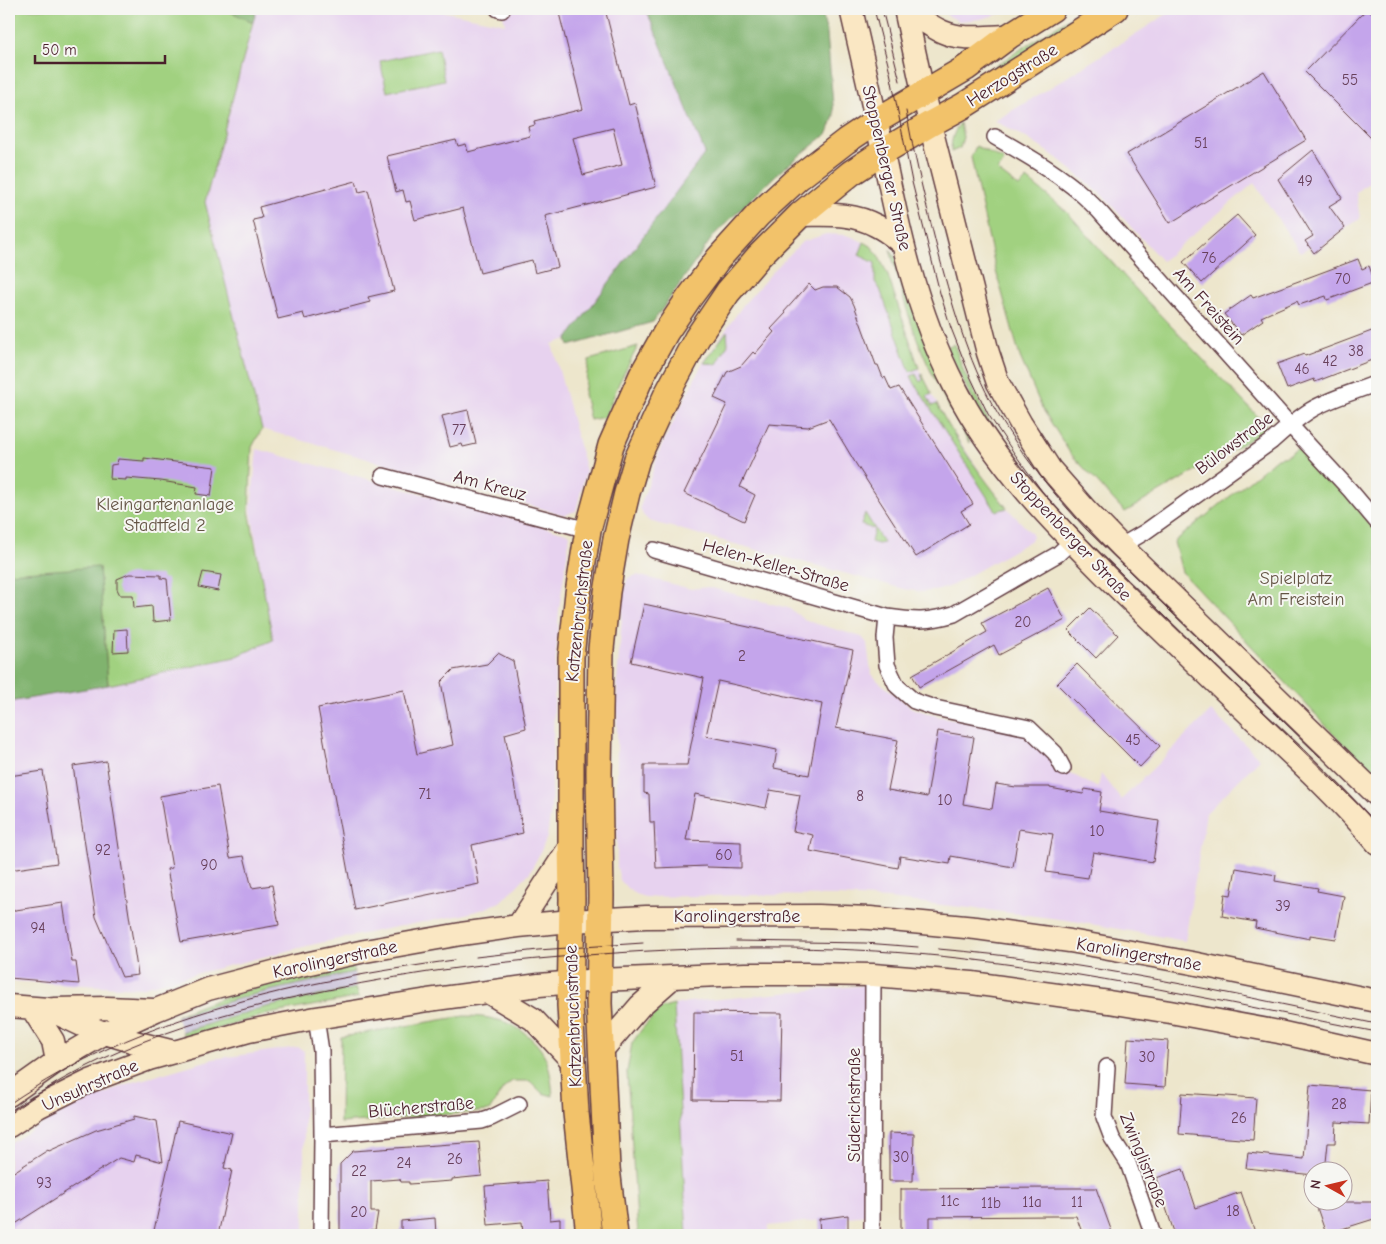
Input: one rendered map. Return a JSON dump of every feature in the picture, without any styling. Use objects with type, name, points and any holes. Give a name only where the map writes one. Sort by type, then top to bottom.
[{"type":"main road","name":"Stoppenberger Straße","points":[[851,9],[903,244],[933,339],[954,386],[978,430],[1033,501],[1071,542],[1286,749],[1360,823],[1377,843]]},
{"type":"main road","name":"Stoppenberger Straße","points":[[906,9],[930,124],[988,353],[998,383],[1021,424],[1050,469],[1086,510],[1377,795]]},
{"type":"main road","points":[[906,9],[932,27],[950,35],[964,37],[1009,36]]},
{"type":"main road","name":"Herzogstraße","points":[[902,106],[966,68],[1009,36],[1052,9]]},
{"type":"main road","name":"Herzogstraße","points":[[907,138],[963,106],[1116,9]]},
{"type":"main road","name":"Katzenbruchstraße","points":[[589,1235],[576,1113],[569,982],[572,657],[578,593],[588,530],[611,445],[642,375],[666,332],[718,259],[758,215],[798,178],[846,141],[902,106]]},
{"type":"main road","name":"Katzenbruchstraße","points":[[615,1235],[606,1168],[599,1011],[598,773],[601,649],[611,564],[627,493],[637,459],[666,396],[697,338],[728,292],[758,256],[800,215],[851,174],[907,138]]},
{"type":"main road","points":[[800,215],[840,214],[861,219],[877,226],[903,244]]},
{"type":"main road","points":[[518,926],[570,845]]},
{"type":"main road","name":"Karolingerstraße","points":[[105,1033],[208,989],[296,966],[365,951],[518,926],[646,917],[818,916],[870,918],[976,928],[1070,941],[1192,963],[1377,1001]]},
{"type":"main road","points":[[40,1009],[105,1033],[175,1052],[249,1031],[316,1018],[539,984],[745,974],[873,975],[972,983],[1109,1002],[1279,1032],[1377,1054]]},
{"type":"main road","points":[[602,1050],[640,1006],[673,977]]},
{"type":"main road","points":[[488,992],[533,1019],[573,1062]]},
{"type":"main road","points":[[9,1006],[40,1009],[107,1008],[156,1010]]},
{"type":"main road","points":[[40,1009],[53,1041],[57,1061]]},
{"type":"main road","name":"Unsuhrstraße","points":[[9,1095],[57,1061],[105,1033]]},
{"type":"main road","name":"Unsuhrstraße","points":[[9,1126],[38,1107],[82,1084],[141,1062],[175,1052]]},
{"type":"street","name":"Am Freistein","points":[[995,137],[1058,175],[1078,190],[1092,204],[1377,522]]},
{"type":"street","name":"Bülowstraße","points":[[1121,546],[1145,532],[1271,442],[1309,411],[1322,404],[1377,383]]},
{"type":"street","name":"Am Kreuz","points":[[383,476],[588,530]]},
{"type":"street","name":"Helen-Keller-Straße","points":[[654,550],[888,616],[913,621],[936,620],[954,614],[1058,554],[1071,542]]},
{"type":"street","points":[[888,616],[885,638],[887,665],[897,686],[914,701],[935,708],[1029,728],[1055,753],[1063,768]]},
{"type":"street","name":"Süderichstraße","points":[[872,1235],[873,975]]},
{"type":"street","points":[[316,1018],[321,1051],[320,1235]]},
{"type":"street","name":"Zwinglistraße","points":[[1107,1068],[1104,1117],[1112,1138],[1128,1163],[1153,1235]]},
{"type":"street","name":"Blücherstraße","points":[[322,1135],[482,1120],[491,1118],[519,1104]]},
{"type":"shaded area","points":[[257,9],[431,9],[505,24],[502,9],[821,9],[827,34],[834,116],[714,235],[653,322],[569,346],[567,339],[552,344],[586,471],[576,511],[564,515],[262,429],[205,202]]},
{"type":"shaded area","points":[[938,9],[1007,9],[999,14],[981,19],[959,21]]},
{"type":"shaded area","points":[[1175,9],[1377,9],[1377,176],[1356,193],[1360,219],[1300,252],[1254,183],[1162,261],[1102,195],[1057,158],[995,121]]},
{"type":"shaded area","points":[[826,234],[846,235],[855,238],[871,246],[878,255],[887,273],[916,364],[947,423],[989,485],[1007,508],[1032,534],[1030,541],[953,585],[939,590],[922,592],[904,589],[649,521],[643,515],[640,507],[661,447],[702,364],[743,305],[777,267],[802,242]]},
{"type":"shaded area","points":[[257,449],[570,534],[559,610],[551,811],[547,837],[540,853],[530,872],[500,902],[462,915],[315,944],[139,988],[9,981],[9,702],[108,685],[235,657],[272,640],[251,510]]},
{"type":"shaded area","points":[[637,575],[691,589],[708,587],[788,608],[807,621],[862,637],[867,643],[871,673],[878,681],[912,708],[937,716],[1027,732],[1066,771],[1098,788],[1101,774],[1121,800],[1211,711],[1260,759],[1206,813],[1185,941],[1074,921],[888,899],[841,896],[754,895],[645,897],[635,894],[620,880],[617,868],[617,681],[624,589],[628,578]]},
{"type":"shaded area","points":[[354,972],[356,988],[262,1008],[182,1032],[176,1016],[259,993]]},
{"type":"shaded area","points":[[867,985],[867,1215],[768,1226],[768,1235],[687,1235],[674,1005],[688,1002]]},
{"type":"shaded area","points":[[298,1047],[304,1051],[304,1235],[9,1235],[9,1145],[11,1143],[59,1114],[127,1084],[213,1059]]},
{"type":"green space","name":"Kleingartenanlage Stadtfeld 2","points":[[17,9],[229,9],[253,22],[205,202],[262,429],[252,447],[249,510],[273,640],[235,657],[108,685],[99,568],[9,573],[9,40]]},
{"type":"green space","points":[[224,9],[257,9],[253,22]]},
{"type":"green space","points":[[646,9],[821,9],[827,34],[834,116],[828,133],[778,173],[714,235],[653,322],[569,346],[567,339],[705,153]]},
{"type":"green space","points":[[1083,9],[1099,9],[967,92],[964,86]]},
{"type":"green space","points":[[438,49],[444,80],[387,92],[380,61]]},
{"type":"green space","points":[[960,123],[963,137],[960,148],[951,152],[953,137]]},
{"type":"green space","points":[[976,146],[1004,160],[998,171],[1019,187],[1027,179],[1067,212],[1142,296],[1266,425],[1264,431],[1125,512],[1070,453],[1042,408],[1020,357],[996,271],[971,157]]},
{"type":"green space","points":[[864,242],[871,246],[878,255],[887,273],[919,368],[910,372],[880,289],[875,282],[875,263],[859,255]]},
{"type":"green space","points":[[890,249],[899,263],[969,432],[969,443],[938,386],[917,339],[900,288]]},
{"type":"green space","points":[[727,331],[728,344],[717,364],[704,363]]},
{"type":"green space","points":[[954,344],[964,372],[992,428],[1022,472],[983,420],[946,347]]},
{"type":"green space","points":[[638,346],[619,383],[605,417],[590,420],[584,394],[589,360]]},
{"type":"green space","points":[[916,374],[920,382],[923,380],[922,374],[932,394],[927,396],[932,406],[937,404],[978,471],[1007,508],[996,511],[915,384],[911,376]]},
{"type":"green space","name":"Spielplatz Am Freistein","points":[[1304,444],[1377,526],[1377,780],[1182,572],[1174,542],[1277,458],[1287,456]]},
{"type":"green space","points":[[865,513],[884,543],[871,542],[874,529],[861,525]]},
{"type":"green space","points":[[99,567],[108,685],[9,702],[9,573]]},
{"type":"green space","points":[[352,965],[354,972],[259,993],[176,1016],[241,992]]},
{"type":"green space","points":[[356,988],[359,997],[264,1015],[197,1035],[185,1037],[182,1032],[262,1008]]},
{"type":"green space","points":[[674,1005],[687,1235],[638,1235],[627,1072],[632,1043],[660,1009]]},
{"type":"green space","points":[[464,1016],[494,1019],[514,1026],[529,1036],[545,1057],[550,1073],[553,1096],[542,1093],[530,1081],[512,1081],[503,1089],[489,1111],[340,1123],[341,1037]]},
{"type":"building","points":[[558,9],[605,9],[629,105],[635,103],[656,187],[545,216],[558,267],[535,273],[532,260],[480,273],[463,208],[415,220],[410,201],[406,202],[403,190],[396,192],[387,156],[456,140],[458,146],[466,144],[468,152],[530,136],[528,127],[535,125],[534,121],[583,109]],"holes":[[[613,128],[622,165],[583,175],[573,138]]]},
{"type":"building","points":[[1367,9],[1377,19],[1377,144],[1305,72]]},
{"type":"building","points":[[1264,71],[1306,140],[1170,223],[1127,154]]},
{"type":"building","points":[[1313,150],[1342,198],[1329,206],[1345,228],[1314,253],[1305,241],[1313,236],[1278,179]]},
{"type":"building","points":[[356,181],[359,192],[368,190],[394,291],[368,297],[370,302],[305,319],[303,313],[278,319],[253,220],[262,218],[259,207]]},
{"type":"building","points":[[1237,215],[1255,235],[1202,283],[1183,262]]},
{"type":"building","points":[[1358,259],[1362,269],[1369,266],[1375,282],[1327,300],[1326,296],[1299,305],[1297,301],[1261,317],[1263,320],[1241,335],[1224,314],[1251,295],[1253,298]]},
{"type":"building","points":[[809,284],[815,290],[823,287],[837,287],[850,297],[876,365],[878,365],[883,378],[885,377],[891,390],[899,387],[973,504],[961,511],[969,524],[916,557],[829,419],[808,427],[769,424],[740,487],[755,495],[744,521],[684,493],[727,404],[714,398],[727,372],[741,366],[753,352],[755,354],[774,332],[771,329],[786,313],[784,312]]},
{"type":"building","points":[[1377,329],[1377,358],[1315,382],[1314,379],[1287,389],[1277,364],[1304,354],[1305,356]]},
{"type":"building","points":[[468,410],[476,444],[463,447],[462,444],[450,447],[442,416]]},
{"type":"building","points":[[144,458],[215,467],[211,496],[196,494],[197,487],[161,481],[126,478],[126,480],[110,479],[111,465],[117,464],[118,459],[144,461]]},
{"type":"building","points":[[203,572],[221,575],[218,591],[199,587]]},
{"type":"building","points":[[129,574],[161,575],[161,578],[167,579],[171,620],[153,622],[152,606],[134,608],[133,595],[120,595],[117,589],[117,579]]},
{"type":"building","points":[[1048,588],[1065,620],[999,655],[994,645],[919,687],[912,675],[987,632],[982,623]]},
{"type":"building","points":[[644,604],[853,650],[836,728],[898,740],[888,790],[927,797],[938,731],[974,737],[963,804],[992,809],[996,784],[1016,787],[1050,787],[1083,794],[1085,789],[1102,792],[1099,811],[1159,821],[1153,862],[1093,852],[1088,878],[1046,872],[1053,834],[1019,829],[1013,867],[951,856],[950,864],[900,856],[898,868],[810,851],[813,835],[793,831],[800,795],[770,790],[766,808],[695,794],[686,840],[741,842],[741,868],[707,866],[656,868],[654,822],[650,822],[649,794],[644,793],[644,765],[687,765],[704,678],[631,662]],"holes":[[[718,681],[822,704],[809,775],[774,768],[777,750],[706,736]]]},
{"type":"building","points":[[1090,608],[1118,635],[1096,658],[1068,630]]},
{"type":"building","points":[[127,629],[128,651],[113,652],[114,630]]},
{"type":"building","points":[[498,653],[513,661],[526,728],[505,734],[523,833],[472,845],[479,884],[355,910],[318,708],[404,690],[417,754],[453,745],[441,682],[453,670],[487,664]]},
{"type":"building","points":[[1077,664],[1160,746],[1140,767],[1057,684]]},
{"type":"building","points":[[106,761],[138,975],[122,977],[96,917],[73,766]]},
{"type":"building","points":[[43,771],[57,863],[9,870],[9,776]]},
{"type":"building","points":[[218,786],[230,858],[244,856],[252,888],[272,885],[279,925],[181,942],[167,869],[172,868],[160,796]]},
{"type":"building","points":[[1236,868],[1276,875],[1275,881],[1318,888],[1317,891],[1344,896],[1336,939],[1310,935],[1310,939],[1255,928],[1256,922],[1222,916],[1225,894],[1231,895]]},
{"type":"building","points":[[63,903],[72,962],[76,962],[79,984],[9,978],[9,911]]},
{"type":"building","points":[[694,1012],[782,1013],[780,1101],[693,1100]]},
{"type":"building","points":[[1128,1038],[1168,1041],[1165,1087],[1125,1084]]},
{"type":"building","points":[[1310,1085],[1371,1090],[1369,1124],[1336,1122],[1335,1143],[1328,1143],[1326,1162],[1304,1162],[1304,1174],[1246,1168],[1248,1153],[1304,1159]]},
{"type":"building","points":[[1182,1093],[1256,1098],[1253,1140],[1179,1134]]},
{"type":"building","points":[[134,1116],[157,1121],[163,1162],[136,1155],[134,1162],[119,1158],[9,1228],[9,1175],[48,1150],[96,1130],[134,1119]]},
{"type":"building","points":[[178,1121],[232,1133],[224,1168],[232,1170],[218,1235],[153,1235]]},
{"type":"building","points":[[889,1133],[914,1134],[913,1181],[889,1181]]},
{"type":"building","points":[[479,1142],[482,1176],[452,1179],[452,1181],[409,1184],[409,1182],[401,1182],[400,1179],[371,1181],[371,1212],[378,1212],[375,1230],[370,1230],[371,1235],[340,1235],[340,1164],[353,1151]]},
{"type":"building","points":[[1183,1169],[1196,1208],[1241,1192],[1256,1235],[1175,1235],[1156,1178]]},
{"type":"building","points":[[547,1181],[550,1220],[560,1219],[560,1235],[523,1235],[522,1222],[488,1225],[485,1186]]},
{"type":"building","points":[[1096,1188],[1113,1235],[1083,1235],[1076,1216],[1053,1216],[930,1217],[930,1235],[901,1235],[901,1189]]},
{"type":"building","points":[[1354,1202],[1377,1202],[1377,1218],[1326,1234],[1318,1212],[1354,1212]]},
{"type":"building","points":[[848,1215],[848,1235],[820,1235],[819,1219]]},
{"type":"building","points":[[435,1218],[436,1235],[401,1235],[401,1221]]},
{"type":"tram line","points":[[874,9],[890,72],[912,182],[940,293],[951,328],[970,376],[988,414],[1044,494],[1082,535],[1377,823]]},
{"type":"tram line","points":[[882,9],[900,81]]},
{"type":"tram line","points":[[906,111],[928,211],[954,308],[976,371],[996,411],[1016,443],[1038,473],[1086,529],[1320,757]]},
{"type":"tram line","points":[[736,941],[865,943],[918,947]]},
{"type":"tram line","points":[[476,957],[538,950],[643,943]]},
{"type":"tram line","points":[[9,1114],[45,1090],[82,1069],[121,1051],[161,1035],[244,1009],[362,983],[464,967],[532,959],[643,951],[812,948],[897,952],[994,962],[1104,979],[1377,1032]]},
{"type":"tram line","points":[[938,949],[993,954],[1104,970],[1213,990],[1377,1024]]},
{"type":"tram line","points":[[9,1104],[59,1073],[112,1047],[166,1025],[222,1006],[338,979],[454,960]]}]
